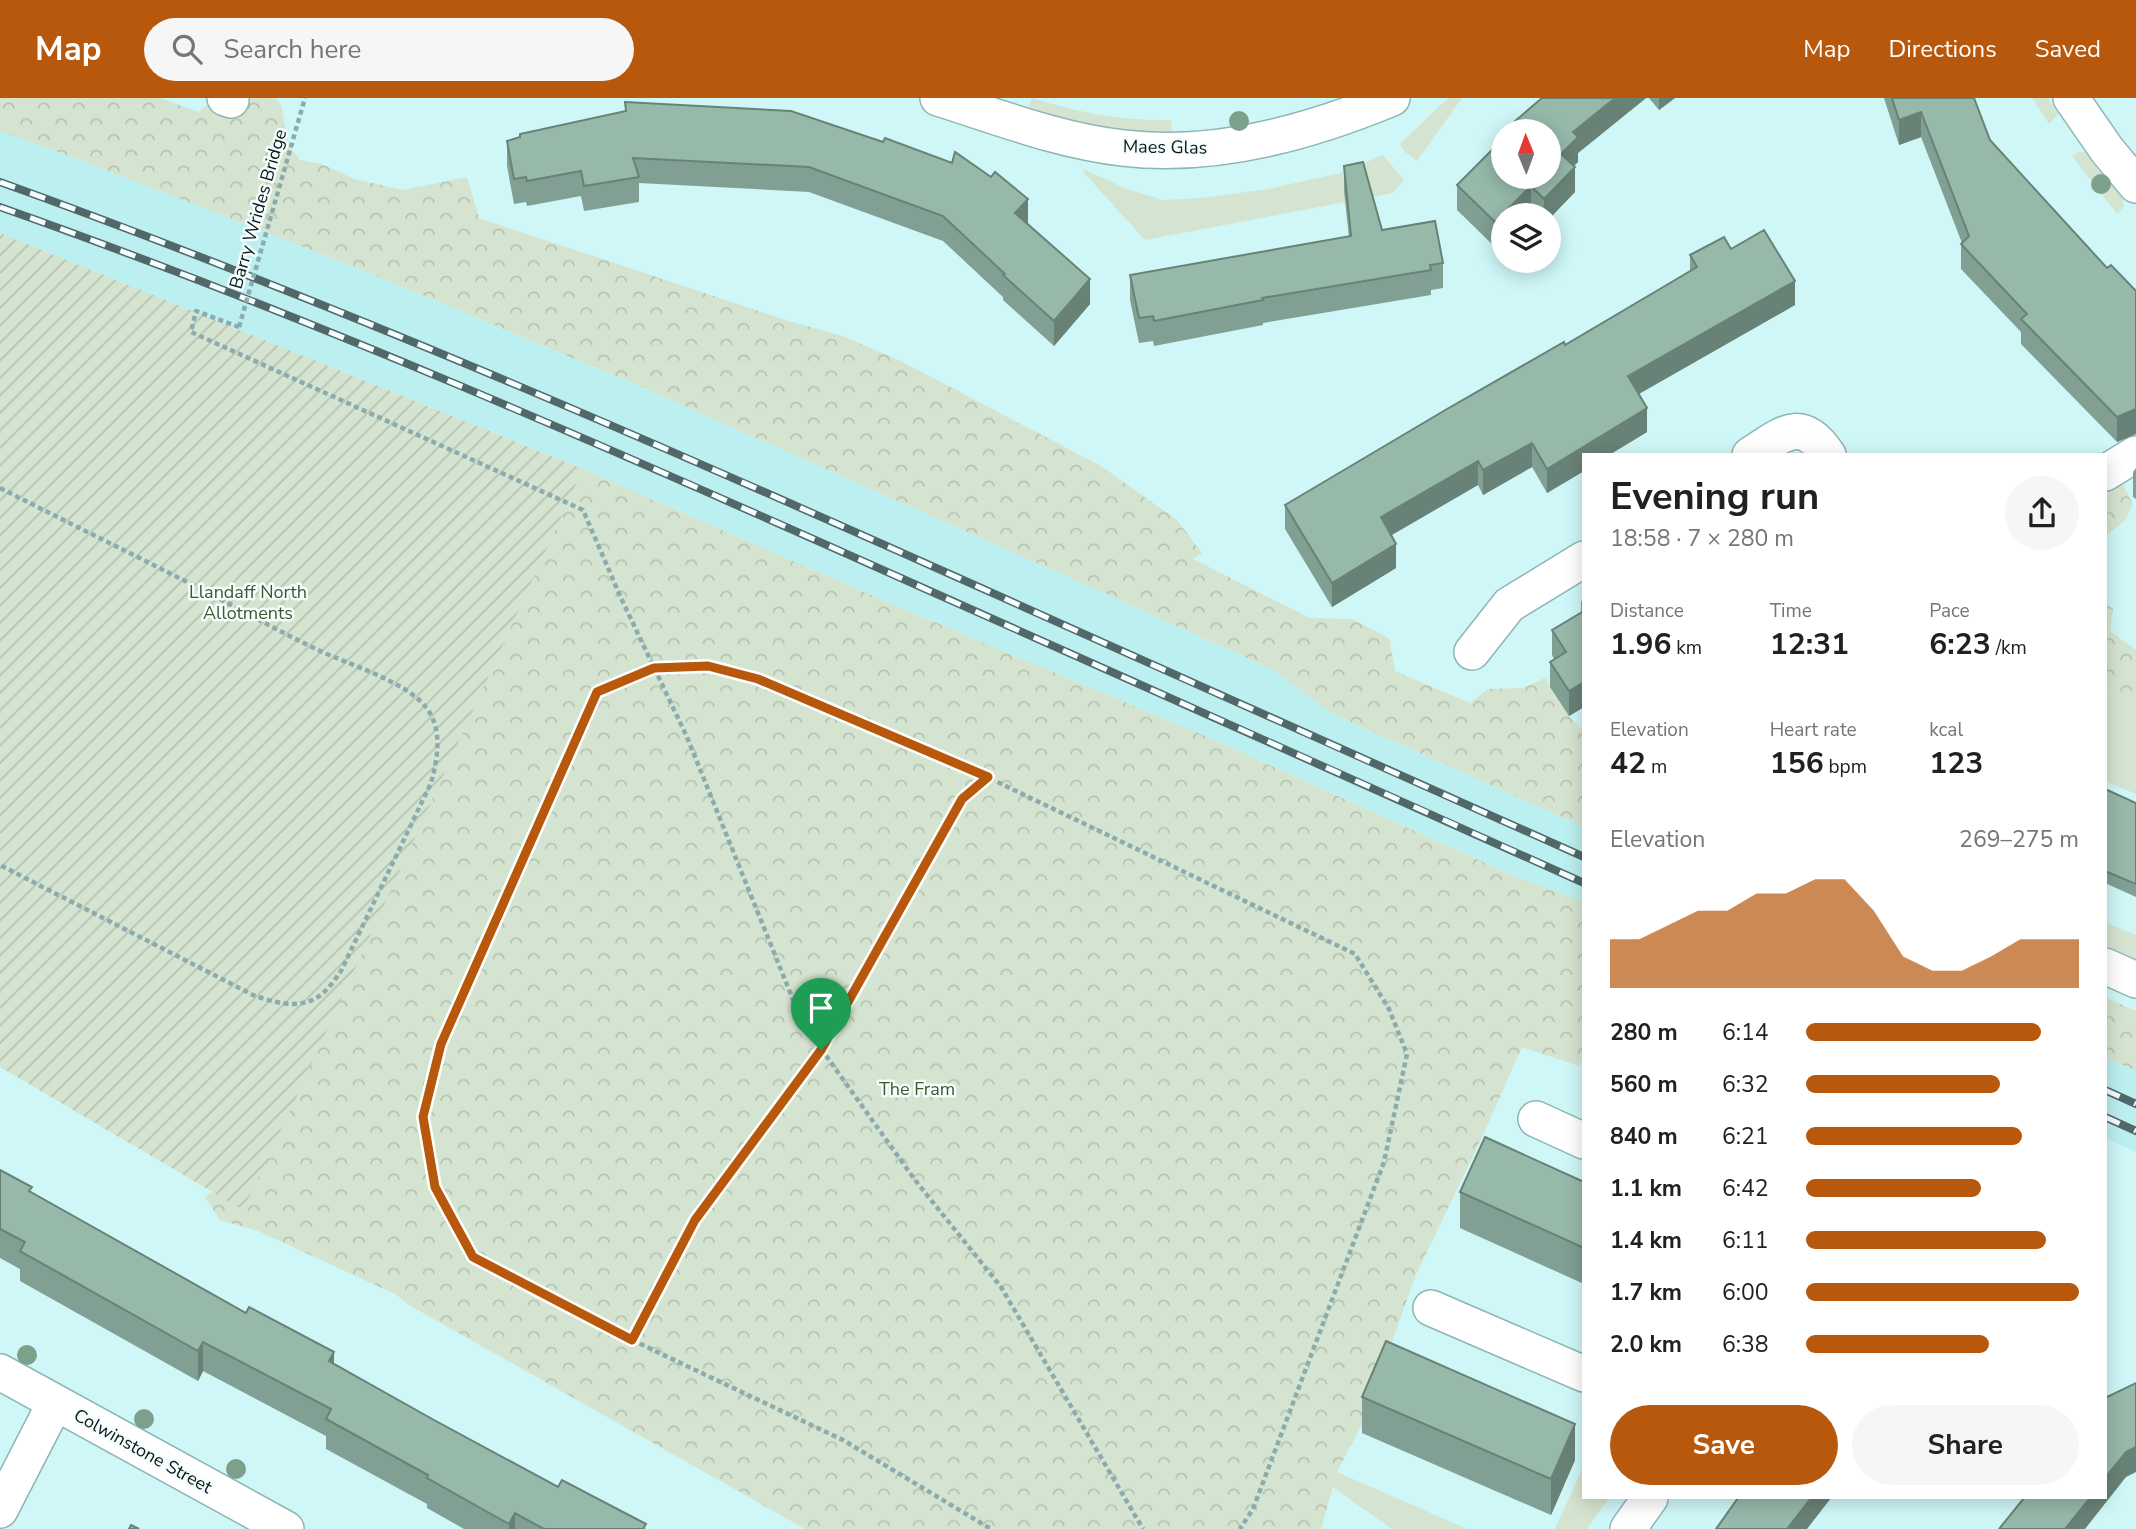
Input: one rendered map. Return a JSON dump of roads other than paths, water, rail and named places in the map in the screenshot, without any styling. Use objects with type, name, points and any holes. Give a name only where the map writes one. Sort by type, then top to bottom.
[{"type":"street","name":"Maes Glas","points":[[938,98],[1042,131],[1123,148],[1164,150],[1211,149],[1289,133],[1353,114],[1392,98]]},
{"type":"street","points":[[2071,98],[2107,150],[2136,185]]},
{"type":"street","points":[[1753,453],[1783,434],[1800,431],[1812,435],[1826,453]]},
{"type":"street","points":[[2107,472],[2136,454]]},
{"type":"street","points":[[1472,652],[1508,605],[1582,560]]},
{"type":"street","points":[[2107,967],[2136,980]]},
{"type":"street","points":[[1536,1119],[1582,1140]]},
{"type":"street","points":[[1431,1308],[1582,1373]]},
{"type":"street","name":"Colwinstone Street","points":[[0,1373],[286,1529]]},
{"type":"street","points":[[0,1510],[55,1404]]},
{"type":"street","points":[[1628,1529],[1649,1499]]},
{"type":"railway","points":[[0,182],[121,226],[360,320],[598,420],[1582,856]]},
{"type":"railway","points":[[0,207],[231,293],[573,434],[1582,882]]},
{"type":"railway","points":[[2107,1091],[2136,1104]]},
{"type":"railway","points":[[2107,1118],[2136,1131]]},
{"type":"park label","name":"Llandaff North Allotments","points":[[248,602]]},
{"type":"park label","name":"The Fram","points":[[917,1089]]}]
